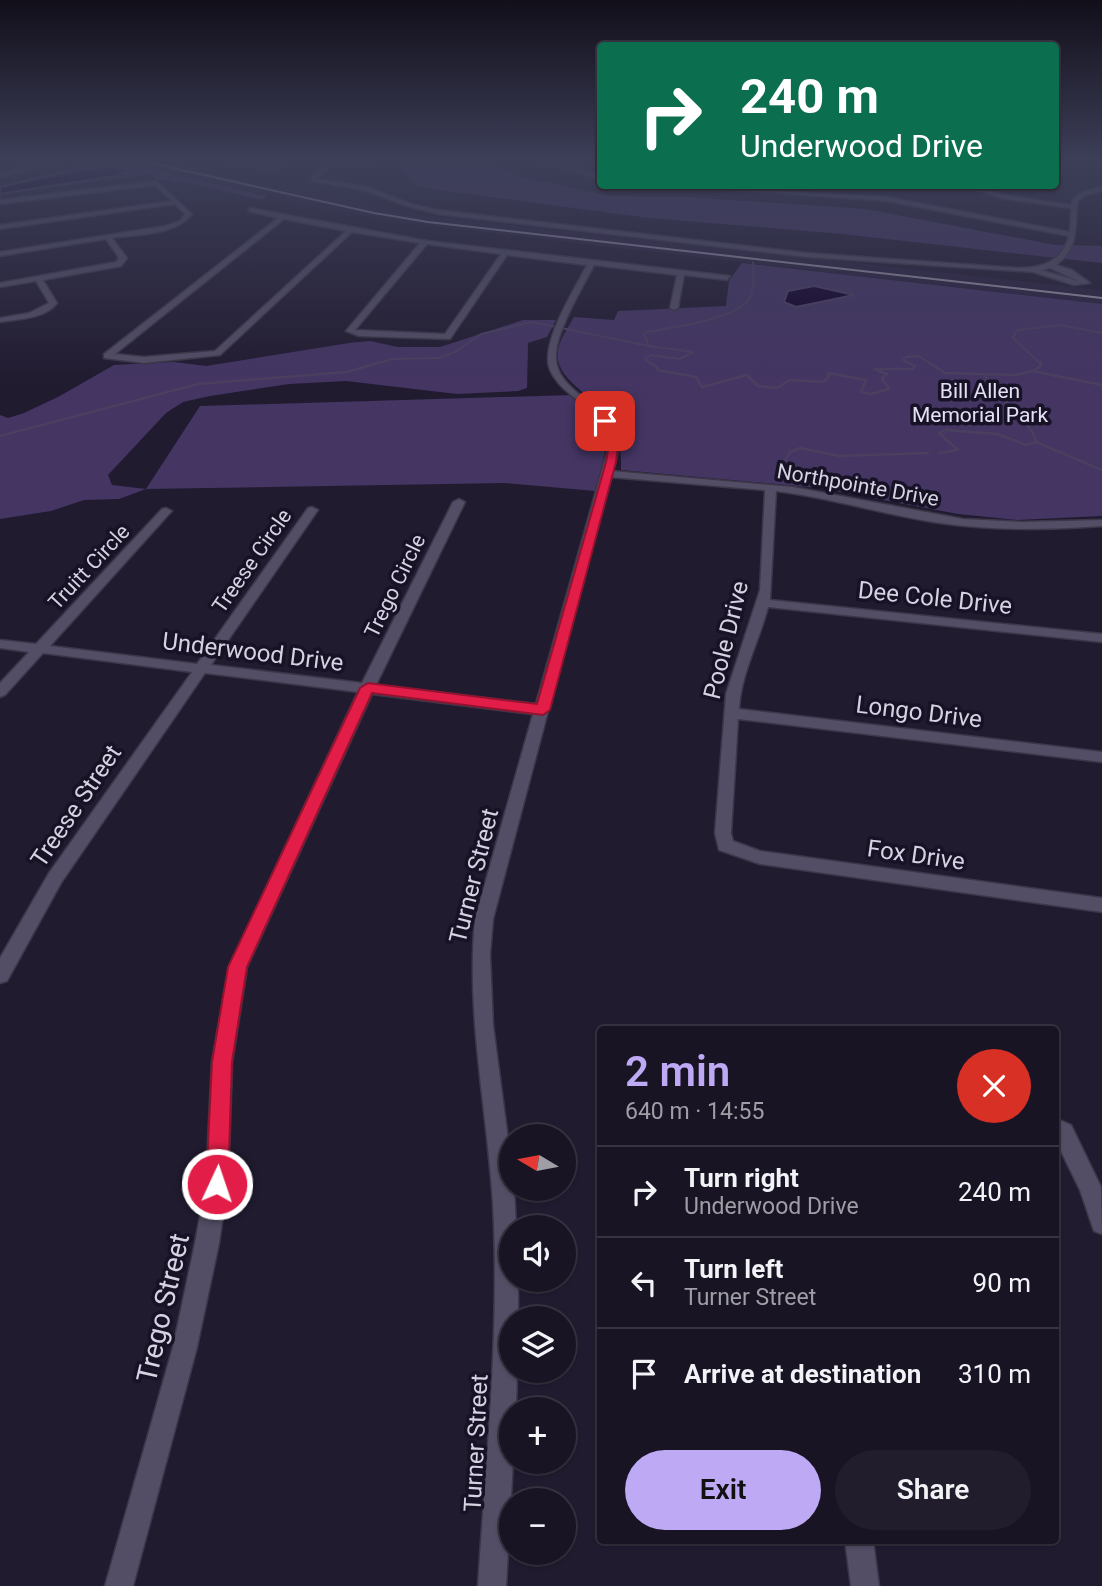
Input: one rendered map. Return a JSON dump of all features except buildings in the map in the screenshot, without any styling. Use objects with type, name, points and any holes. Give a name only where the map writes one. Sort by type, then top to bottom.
[{"type":"street","points":[[0,254],[131,234]]},
{"type":"street","points":[[261,234],[107,356],[124,360],[157,360],[217,353],[347,234]]},
{"type":"street","points":[[371,234],[505,253],[727,278]]},
{"type":"street","points":[[626,234],[807,255],[832,247],[837,249],[842,258],[888,261],[915,257],[950,265],[1036,271],[1074,283],[1086,283],[1069,272],[1052,266]]},
{"type":"street","points":[[1036,271],[1052,266],[1064,254],[1073,235],[1068,234]]},
{"type":"street","points":[[0,285],[104,268],[122,260],[108,238]]},
{"type":"street","points":[[425,242],[350,331],[359,334],[441,339],[451,335],[505,253]]},
{"type":"street","name":"Turner Street","points":[[492,1586],[509,1296],[504,1201],[480,998],[479,954],[484,919],[614,445],[612,433],[596,411],[569,389],[556,374],[551,354],[592,262]]},
{"type":"street","points":[[674,308],[681,273]]},
{"type":"street","points":[[0,320],[31,315],[51,306],[53,303],[38,278]]},
{"type":"street","name":"Northpointe Drive","points":[[607,474],[771,488],[922,516],[982,524],[1018,527],[1102,523]]},
{"type":"street","name":"Poole Drive","points":[[725,845],[723,834],[731,713],[744,653],[764,603],[771,488]]},
{"type":"street","name":"Trego Circle","points":[[368,688],[458,502]]},
{"type":"street","name":"Treese Circle","points":[[199,668],[312,510]]},
{"type":"street","name":"Truitt Circle","points":[[0,692],[166,511]]},
{"type":"street","name":"Dee Cole Drive","points":[[764,603],[1102,638]]},
{"type":"street","name":"Underwood Drive","points":[[0,644],[543,710]]},
{"type":"street","name":"Treese Street","points":[[0,975],[55,878],[199,668]]},
{"type":"street","name":"Trego Street","points":[[119,1586],[186,1347],[207,1243],[217,1184],[222,1062],[238,967],[368,688]]},
{"type":"street","name":"Longo Drive","points":[[731,713],[1102,757]]},
{"type":"street","name":"Fox Drive","points":[[725,845],[760,857],[1102,905]]},
{"type":"street","points":[[1059,1130],[1063,1132],[1090,1187],[1102,1223]]},
{"type":"street","points":[[860,1544],[865,1586]]},
{"type":"shaded area","points":[[500,234],[592,234],[1102,290],[1102,304]]},
{"type":"shaded area","points":[[814,286],[854,295],[796,307],[784,302],[788,291]]},
{"type":"green space","points":[[842,234],[997,234],[1055,245],[1102,246],[1102,263]]},
{"type":"green space","name":"Bill Allen Memorial Park","points":[[742,263],[1102,304],[1102,516],[1017,520],[958,514],[819,488],[621,470],[619,443],[610,418],[561,368],[559,346],[568,327],[574,317],[614,320],[618,311],[726,306],[729,281]]},
{"type":"green space","points":[[523,320],[556,320],[547,337],[528,343],[527,388],[518,391],[457,394],[346,381],[289,384],[183,402],[166,413],[108,475],[112,485],[146,489],[119,499],[84,500],[51,511],[0,519],[0,415],[8,418],[24,413],[114,365],[174,362],[206,366],[370,341],[398,347],[440,347]]},
{"type":"green space","points":[[572,395],[595,418],[604,438],[603,460],[595,491],[504,483],[146,489],[200,406]]},
{"type":"waterway","points":[[649,346],[644,334],[647,332],[701,322],[740,307],[752,292],[753,262]]},
{"type":"waterway","points":[[375,364],[392,359],[439,358],[455,352],[481,334],[532,322],[649,346]]},
{"type":"waterway","points":[[1041,364],[1013,338],[1017,330],[1060,325],[1102,333]]},
{"type":"waterway","points":[[649,346],[693,352],[680,359],[651,355],[645,359],[652,364]]},
{"type":"waterway","points":[[652,364],[657,370],[696,377],[702,387],[747,375],[758,386],[777,388],[790,380],[823,382],[828,378],[828,373],[866,380],[861,392],[871,394],[889,389],[882,379],[887,374],[874,369],[913,369],[915,366],[903,360],[906,357],[919,356],[928,362]]},
{"type":"waterway","points":[[0,436],[198,384],[347,372],[381,362]]},
{"type":"waterway","points":[[928,362],[945,373],[1016,375],[1032,371],[1102,385]]},
{"type":"waterway","points":[[1033,371],[1041,364]]},
{"type":"waterway","points":[[985,375],[992,391]]},
{"type":"waterway","points":[[999,395],[1032,431],[1036,442]]},
{"type":"waterway","points":[[939,453],[958,450],[939,433],[945,430],[998,434],[1026,445],[1036,442]]},
{"type":"waterway","points":[[1036,442],[1102,470]]},
{"type":"waterway","points":[[774,480],[790,452],[800,448],[839,456],[928,453]]},
{"type":"railway","points":[[535,234],[1102,298]]},
{"type":"route","points":[[217,1184],[222,1062],[238,967],[252,931],[368,688],[543,710],[611,462],[614,445],[612,433],[605,421]]}]
